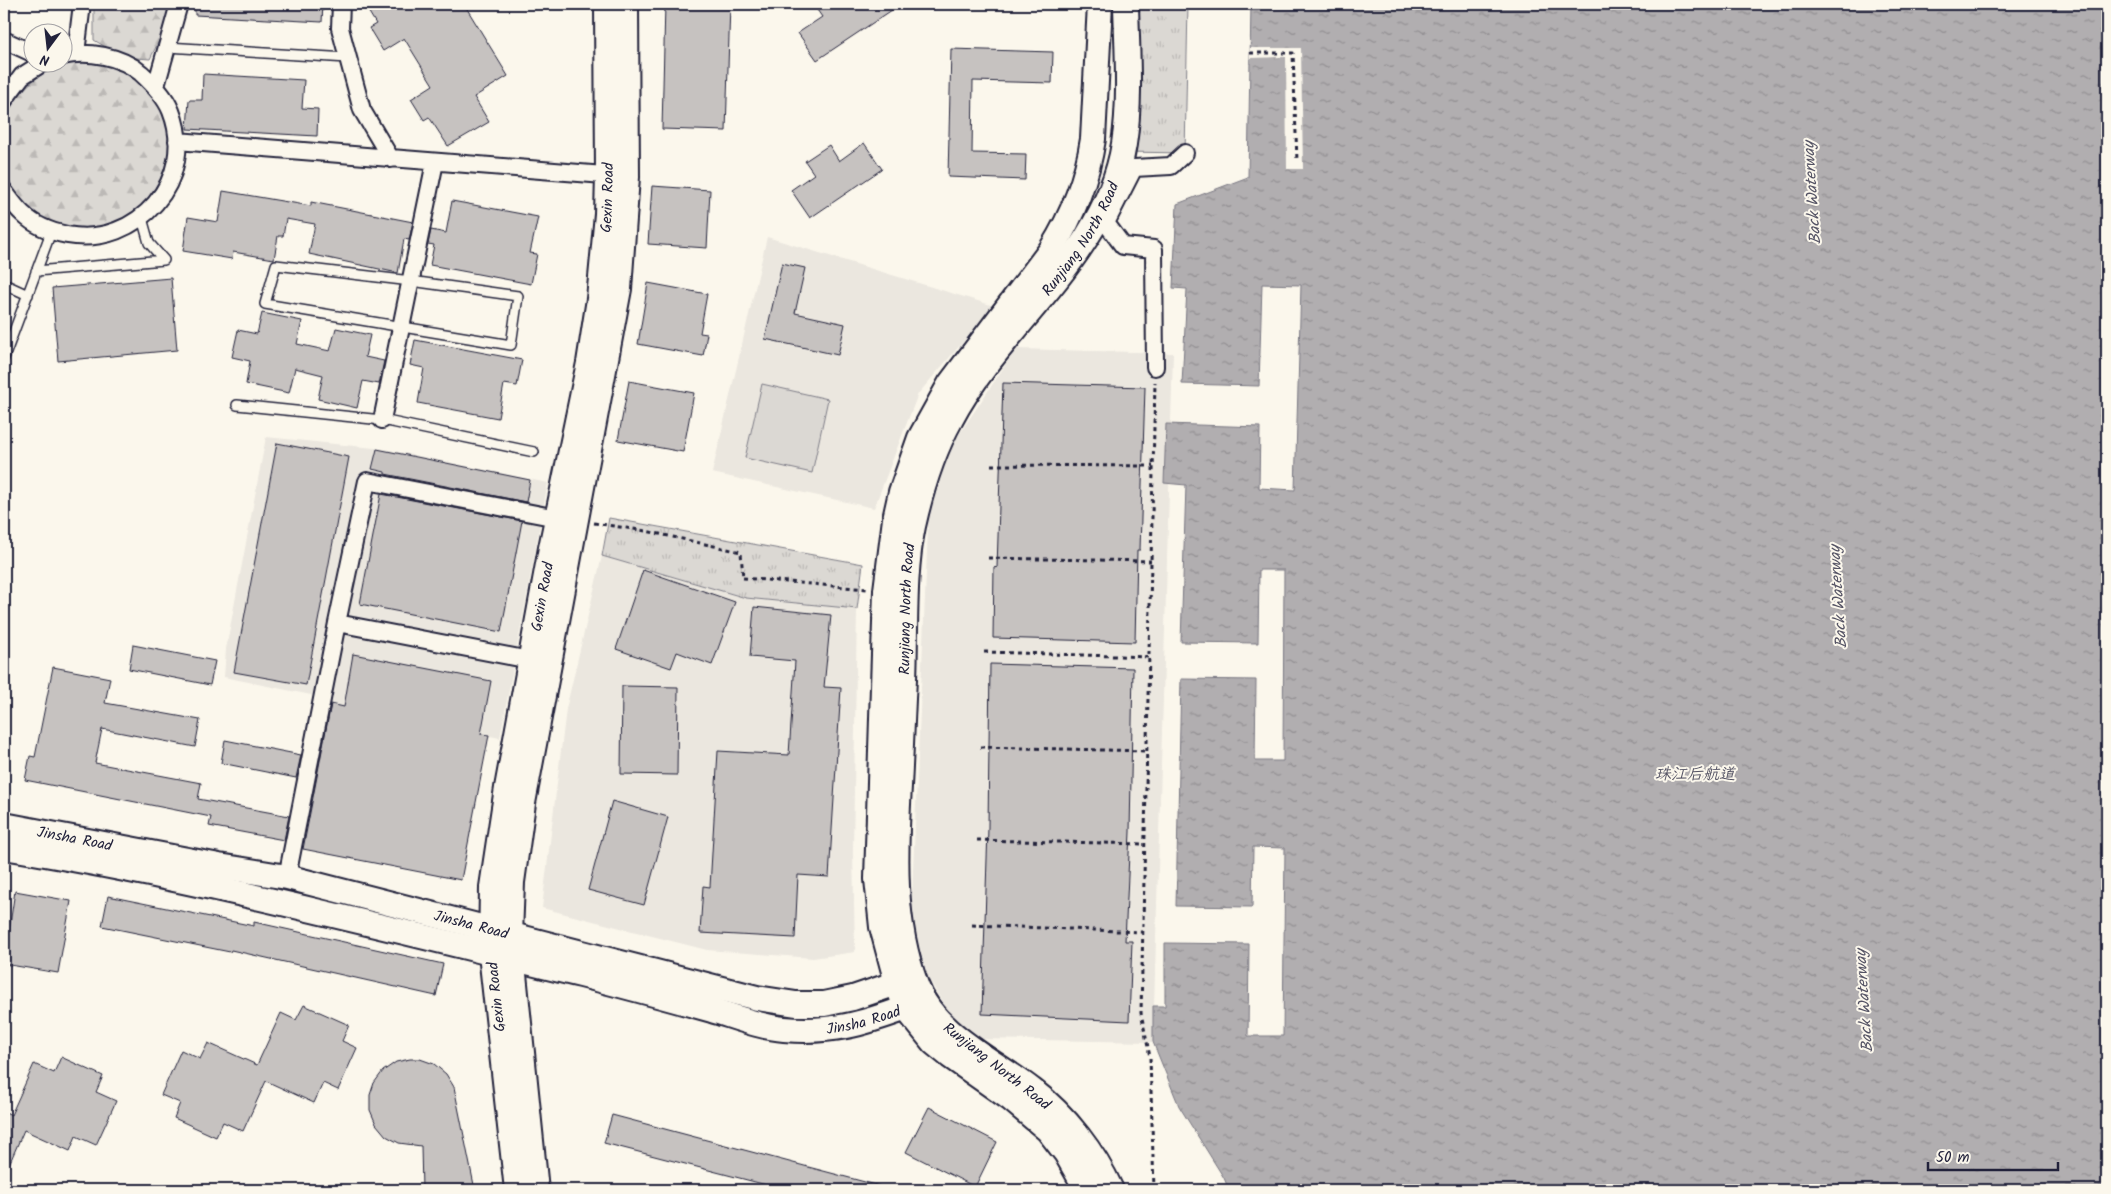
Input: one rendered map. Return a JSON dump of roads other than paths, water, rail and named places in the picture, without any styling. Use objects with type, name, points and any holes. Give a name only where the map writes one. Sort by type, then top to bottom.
[{"type":"street","points":[[72,43],[82,4]]},
{"type":"street","points":[[156,86],[179,4]]},
{"type":"street","points":[[341,4],[340,28],[362,110],[392,159]]},
{"type":"street","name":"Gexin Road","points":[[517,1190],[502,956],[494,867],[530,660],[567,519],[619,289],[617,176],[606,4]]},
{"type":"street","name":"Gexin Road","points":[[617,176],[626,4]]},
{"type":"street","name":"Runjiang North Road","points":[[1088,1190],[1066,1153],[1048,1130],[1011,1099],[934,1043],[907,993],[882,927],[877,879],[886,590],[895,518],[901,492],[929,419],[959,370],[1052,250],[1077,202],[1090,161],[1093,139],[1100,4]]},
{"type":"street","name":"Runjiang North Road","points":[[1111,1190],[1094,1159],[1062,1118],[1038,1094],[938,1020],[928,1008],[907,993],[895,866],[908,578],[912,530],[942,438],[956,409],[988,362],[1068,263],[1098,217],[1111,189],[1124,144],[1126,124],[1126,4]]},
{"type":"street","points":[[4,40],[22,48]]},
{"type":"street","points":[[4,191],[24,216],[51,232],[82,238],[114,233],[142,218],[162,197],[174,170],[177,141],[171,112],[156,86],[133,67],[107,56],[72,55]]},
{"type":"street","points":[[4,100],[22,76],[28,72]]},
{"type":"street","points":[[177,141],[617,176]]},
{"type":"street","points":[[1155,367],[1154,249],[1123,246],[1106,223],[1134,168],[1171,166],[1185,153]]},
{"type":"street","points":[[382,420],[435,162]]},
{"type":"street","points":[[287,877],[367,481],[567,519]]},
{"type":"street","name":"Gexin Road","points":[[500,933],[512,882],[567,519]]},
{"type":"street","points":[[337,623],[530,660]]},
{"type":"street","name":"Jinsha Road","points":[[4,825],[287,877],[757,998],[796,1004],[834,1002],[907,993]]},
{"type":"street","name":"Jinsha Road","points":[[4,847],[118,868],[281,902],[393,928],[647,992],[781,1029],[835,1029],[868,1022],[907,993]]},
{"type":"street","name":"Gexin Road","points":[[502,956],[536,1190]]},
{"type":"lane","points":[[167,46],[348,58]]},
{"type":"lane","points":[[36,272],[164,260],[149,243],[142,218]]},
{"type":"lane","points":[[4,358],[7,341],[28,295],[51,232]]},
{"type":"lane","points":[[276,265],[411,280],[518,296],[511,346],[401,326],[265,304],[276,265]]},
{"type":"lane","points":[[4,284],[28,295]]},
{"type":"lane","points":[[237,405],[382,420],[534,452]]},
{"type":"water","name":"珠江后航道","points":[[1251,4],[2107,4],[2107,1190],[1229,1190],[1224,1178],[1179,1106],[1153,1042],[1153,1006],[1165,1006],[1165,943],[1249,944],[1248,1036],[1283,1036],[1285,848],[1253,847],[1252,907],[1176,906],[1181,679],[1256,680],[1255,761],[1283,761],[1284,570],[1259,570],[1258,643],[1181,642],[1186,485],[1164,483],[1166,424],[1260,427],[1259,488],[1295,490],[1301,285],[1262,284],[1259,386],[1182,384],[1187,289],[1173,288],[1177,204],[1248,177]]},
{"type":"water label","name":"Back Waterway","points":[[1811,193]]},
{"type":"water label","name":"Back Waterway","points":[[1837,597]]},
{"type":"water label","name":"Back Waterway","points":[[1863,1001]]}]
